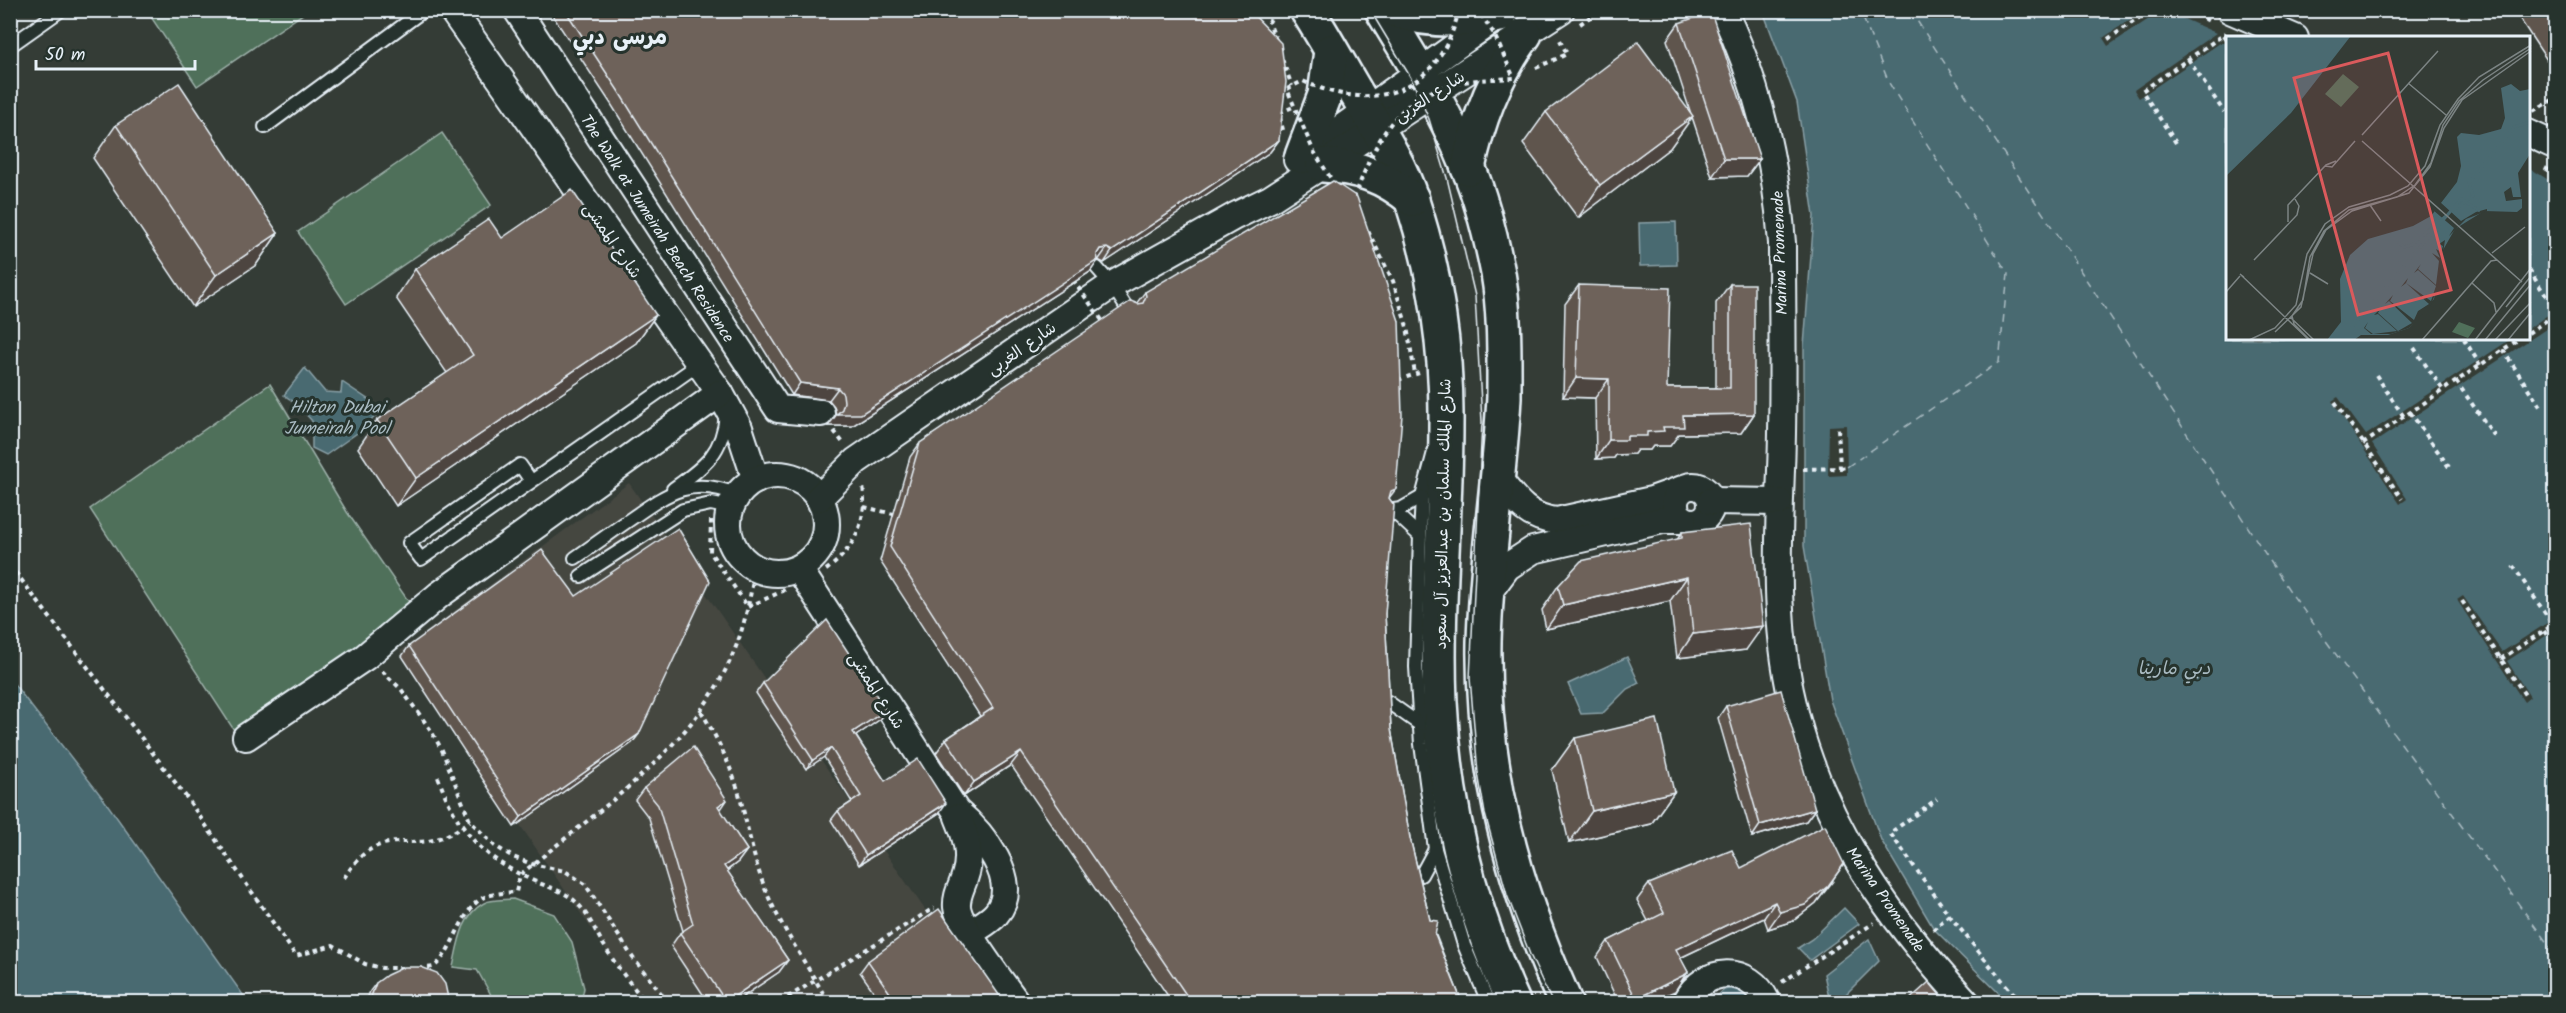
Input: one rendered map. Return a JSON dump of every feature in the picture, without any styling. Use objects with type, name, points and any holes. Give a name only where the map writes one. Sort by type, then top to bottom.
[{"type":"main road","name":"شارع الملك سلمان بن عبدالعزيز آل سعود","points":[[1307,10],[1373,121],[1412,199],[1426,250],[1439,320],[1446,427],[1440,651],[1442,736],[1451,808],[1477,908],[1494,989]]},
{"type":"main road","points":[[1382,10],[1421,87],[1468,168],[1490,235],[1498,276],[1502,316],[1504,397],[1484,640],[1485,689],[1495,786],[1504,834],[1534,928],[1565,1002]]},
{"type":"main road","points":[[1394,10],[1427,18],[1451,20],[1502,18],[1501,69],[1484,107],[1468,168]]},
{"type":"main road","points":[[1331,51],[1325,95],[1312,136],[1321,170],[1361,170],[1396,186],[1412,199]]},
{"type":"street","name":"شارع الممشى","points":[[452,10],[723,398],[739,428],[734,497]]},
{"type":"street","name":"The Walk at Jumeirah Beach Residence","points":[[517,10],[778,409],[820,413]]},
{"type":"street","name":"Marina Promenade","points":[[1723,10],[1745,60],[1757,96],[1770,150],[1779,206],[1782,243],[1779,611],[1787,675],[1796,718],[1825,800],[1866,876],[1917,944],[1966,1002]]},
{"type":"street","name":"شارع الغربى","points":[[819,498],[856,461],[1104,276],[1235,216],[1262,188],[1321,170],[1373,121],[1421,87],[1502,18],[1560,20]]},
{"type":"street","points":[[2230,20],[2288,36]]},
{"type":"street","points":[[2530,133],[2556,146]]},
{"type":"street","points":[[246,737],[365,657],[439,595],[723,398]]},
{"type":"street","points":[[774,475],[791,477],[807,484],[819,498],[825,513],[826,530],[822,545],[802,575],[769,573],[743,560],[729,536],[728,522],[734,497],[774,475]]},
{"type":"street","points":[[1487,594],[1507,567],[1533,550],[1663,520],[1693,522],[1703,519],[1710,512],[1711,501],[1705,490],[1699,487],[1686,487],[1652,500],[1557,521],[1546,520],[1526,510],[1497,477]]},
{"type":"street","points":[[1680,490],[1674,502],[1678,515],[1683,520]]},
{"type":"street","points":[[1711,501],[1779,502]]},
{"type":"street","name":"شارع الممشى","points":[[802,575],[956,811],[967,837],[969,857],[958,893],[957,908],[970,933],[1016,1002]]},
{"type":"street","name":"شارع الممشى","points":[[956,811],[975,828],[989,847],[1005,885],[1004,900],[997,913],[970,933]]},
{"type":"street","points":[[1685,1002],[1691,991],[1702,982],[1714,976],[1728,974],[1742,977],[1754,984],[1767,1002]]},
{"type":"lane","points":[[10,46],[61,10]]},
{"type":"lane","points":[[265,127],[424,10]]},
{"type":"lane","points":[[1104,276],[1128,310]]},
{"type":"lane","points":[[531,481],[520,465],[409,543],[421,559],[699,363]]},
{"type":"lane","points":[[576,558],[707,463],[715,453],[724,429],[723,398]]},
{"type":"lane","points":[[1446,427],[1430,461],[1422,497],[1416,634],[1419,724],[1435,849],[1494,989]]},
{"type":"lane","points":[[668,493],[681,488],[703,486],[724,490],[734,497]]},
{"type":"lane","points":[[581,576],[674,514],[692,506],[734,497]]},
{"type":"lane","points":[[1420,536],[1390,511],[1408,506],[1422,497]]},
{"type":"lane","points":[[1388,702],[1419,724]]},
{"type":"lane","points":[[1420,875],[1435,849]]},
{"type":"path","points":[[1276,10],[1269,21],[1277,43]]},
{"type":"path","points":[[1348,204],[1353,201],[1369,158],[1384,130],[1421,87],[1444,51],[1459,10]]},
{"type":"path","points":[[2108,39],[2151,10]]},
{"type":"path","points":[[1502,18],[1494,34],[1514,78]]},
{"type":"path","points":[[1535,68],[1567,54],[1559,38],[1560,20]]},
{"type":"path","points":[[2176,143],[2142,91],[2223,35],[2230,20]]},
{"type":"path","points":[[2223,35],[2226,39]]},
{"type":"path","points":[[1280,54],[1292,86]]},
{"type":"path","points":[[2188,59],[2224,112]]},
{"type":"path","points":[[1321,170],[1287,89],[1292,86],[1303,81],[1333,93],[1366,97],[1421,87],[1442,88],[1463,82],[1514,78],[1525,73]]},
{"type":"path","points":[[2530,112],[2556,98]]},
{"type":"path","points":[[1363,221],[1394,281],[1407,327],[1415,374]]},
{"type":"path","points":[[1067,270],[1106,326]]},
{"type":"path","points":[[2530,272],[2556,312],[2530,332]]},
{"type":"path","points":[[2548,319],[2556,330]]},
{"type":"path","points":[[2465,340],[2480,365]]},
{"type":"path","points":[[2363,444],[2518,340]]},
{"type":"path","points":[[2414,348],[2443,390]]},
{"type":"path","points":[[2503,350],[2541,408]]},
{"type":"path","points":[[2376,375],[2404,417]]},
{"type":"path","points":[[2456,381],[2496,438]]},
{"type":"path","points":[[2335,402],[2402,499]]},
{"type":"path","points":[[2410,412],[2451,470]]},
{"type":"path","points":[[748,607],[802,575],[822,573],[837,562],[849,548],[858,532],[864,507],[862,478],[856,461],[820,413]]},
{"type":"path","points":[[1838,428],[1840,468]]},
{"type":"path","points":[[1781,469],[1847,467]]},
{"type":"path","points":[[734,497],[710,552],[748,607]]},
{"type":"path","points":[[864,507],[909,518]]},
{"type":"path","points":[[10,565],[187,798],[296,956],[333,945],[353,958],[382,968],[432,967],[440,960],[465,914],[480,899],[493,894],[516,892],[520,875],[648,769],[673,745],[701,711],[721,678],[733,652],[748,607],[755,568]]},
{"type":"path","points":[[2501,659],[2554,624],[2513,566]]},
{"type":"path","points":[[2462,601],[2525,695]]},
{"type":"path","points":[[2544,631],[2556,648]]},
{"type":"path","points":[[365,657],[401,689],[430,729],[442,750],[470,821],[495,846],[513,857],[532,864],[565,871],[585,884],[633,958],[668,1002]]},
{"type":"path","points":[[701,711],[728,761],[765,888],[828,1002]]},
{"type":"path","points":[[438,777],[461,827],[490,856],[520,875],[557,889],[578,903],[619,969],[646,1002]]},
{"type":"path","points":[[1937,799],[1890,833],[1949,915],[2010,990],[2024,1002]]},
{"type":"path","points":[[344,878],[365,853],[376,846],[389,841],[440,838],[470,821]]},
{"type":"path","points":[[780,1002],[958,893]]},
{"type":"path","points":[[1917,944],[1949,915]]},
{"type":"path","points":[[1786,980],[1862,930]]},
{"type":"shaded area","points":[[629,483],[989,1002],[642,1002],[400,651]]},
{"type":"green space","points":[[154,10],[307,11],[197,86],[149,14]]},
{"type":"green space","points":[[442,133],[491,205],[346,304],[298,232]]},
{"type":"green space","points":[[270,384],[347,512],[420,618],[245,747],[90,509]]},
{"type":"green space","points":[[513,899],[554,914],[572,942],[584,988],[581,1002],[493,1002],[477,970],[453,967],[465,923],[476,908],[494,900]]},
{"type":"water","name":"دبي مارينا","points":[[1763,11],[2203,11],[2229,22],[2226,36],[2226,340],[2530,340],[2530,144],[2555,160],[2555,1002],[2008,1002],[1934,929],[1881,840],[1830,700],[1804,546],[1804,346],[1814,216],[1797,102]]},
{"type":"water","points":[[1676,222],[1677,265],[1640,266],[1639,223]]},
{"type":"water","name":"Hilton Dubai Jumeirah Pool","points":[[305,368],[325,392],[341,393],[342,382],[369,400],[378,414],[360,431],[326,455],[312,448],[312,421],[297,404],[284,395]]},
{"type":"water","points":[[1627,657],[1639,683],[1627,689],[1603,713],[1581,714],[1568,684]]},
{"type":"water","points":[[10,679],[105,801],[248,1002],[11,1002]]},
{"type":"water","points":[[1844,908],[1859,924],[1810,960],[1798,948],[1812,939]]},
{"type":"water","points":[[1869,939],[1879,961],[1838,1002],[1830,1002],[1824,974]]},
{"type":"water","points":[[1734,987],[1765,1002],[1710,1002],[1724,990]]},
{"type":"pier","points":[[2144,10],[2161,11],[2108,46],[2103,38]]},
{"type":"pier","points":[[2166,11],[2203,11],[2266,36],[2226,36],[2226,43],[2220,43],[2139,98],[2134,90],[2216,33]]},
{"type":"pier","points":[[2530,144],[2555,160],[2555,184],[2530,168]]},
{"type":"pier","points":[[2555,310],[2555,323],[2530,340],[2530,327]]},
{"type":"pier","points":[[2509,340],[2529,340],[2372,444],[2407,499],[2400,504],[2332,401],[2338,397],[2366,435]]},
{"type":"pier","points":[[1846,425],[1847,475],[1828,476],[1829,426]]},
{"type":"pier","points":[[2463,596],[2502,652],[2555,618],[2555,630],[2507,661],[2530,697],[2524,702],[2457,600]]},
{"type":"building","points":[[565,10],[1249,10],[1281,43],[1286,82],[1279,140],[1112,251],[1107,248],[1100,249],[1097,254],[1098,260],[861,414],[837,414],[842,409],[843,394],[838,388],[800,383],[619,92]]},
{"type":"building","points":[[1711,12],[1760,159],[1724,159],[1679,23]]},
{"type":"building","points":[[1638,42],[1693,116],[1600,185],[1546,112]]},
{"type":"building","points":[[179,83],[278,233],[216,275],[116,125]]},
{"type":"building","points":[[1333,181],[1357,197],[1399,321],[1402,415],[1396,489],[1391,491],[1389,498],[1394,505],[1385,614],[1391,729],[1410,838],[1430,920],[1438,921],[1435,935],[1462,1002],[1191,1002],[1021,752],[974,782],[946,739],[993,708],[890,547],[920,443],[1131,301],[1138,304],[1143,303],[1145,292]]},
{"type":"building","points":[[572,190],[656,315],[416,478],[377,420],[473,355],[415,269],[489,219],[502,238]]},
{"type":"building","points":[[1730,284],[1754,284],[1754,414],[1683,415],[1684,427],[1663,427],[1664,431],[1647,432],[1647,436],[1627,436],[1627,440],[1609,440],[1609,379],[1576,378],[1579,285],[1670,288],[1667,388],[1730,388]]},
{"type":"building","points":[[1751,524],[1763,626],[1693,634],[1687,577],[1563,605],[1558,586],[1581,561],[1682,538],[1682,532]]},
{"type":"building","points":[[678,528],[710,581],[639,734],[521,817],[409,646],[542,550],[576,596]]},
{"type":"building","points":[[827,620],[886,710],[853,732],[885,781],[918,759],[946,803],[866,855],[838,811],[861,796],[831,748],[813,760],[763,683]]},
{"type":"building","points":[[1781,690],[1815,809],[1760,825],[1726,706]]},
{"type":"building","points":[[1657,719],[1674,792],[1592,811],[1575,738]]},
{"type":"building","points":[[693,747],[727,800],[718,806],[747,850],[724,866],[788,960],[726,1002],[680,933],[693,924],[658,805],[644,788]]},
{"type":"building","points":[[1825,825],[1844,864],[1828,886],[1805,905],[1780,912],[1775,902],[1676,949],[1688,972],[1636,999],[1608,941],[1664,913],[1649,884],[1732,850],[1741,868]]},
{"type":"building","points":[[939,909],[1004,1002],[896,1002],[868,961]]},
{"type":"building","points":[[404,967],[421,967],[437,973],[445,984],[448,1002],[371,1002],[376,983]]},
{"type":"building","points":[[1929,982],[1946,1002],[1907,1002]]},
{"type":"ferry route","points":[[1847,467],[1999,362],[2008,274],[1889,83],[1860,10]]},
{"type":"ferry route","points":[[1910,10],[2291,593],[2556,955]]},
{"type":"tram line","points":[[1370,10],[1411,78],[1429,119],[1447,178],[1475,296],[1482,422],[1470,678],[1478,773],[1485,814],[1507,895],[1531,957],[1552,1002]]},
{"type":"district","name":"مرسى دبي","points":[[620,36]]}]
